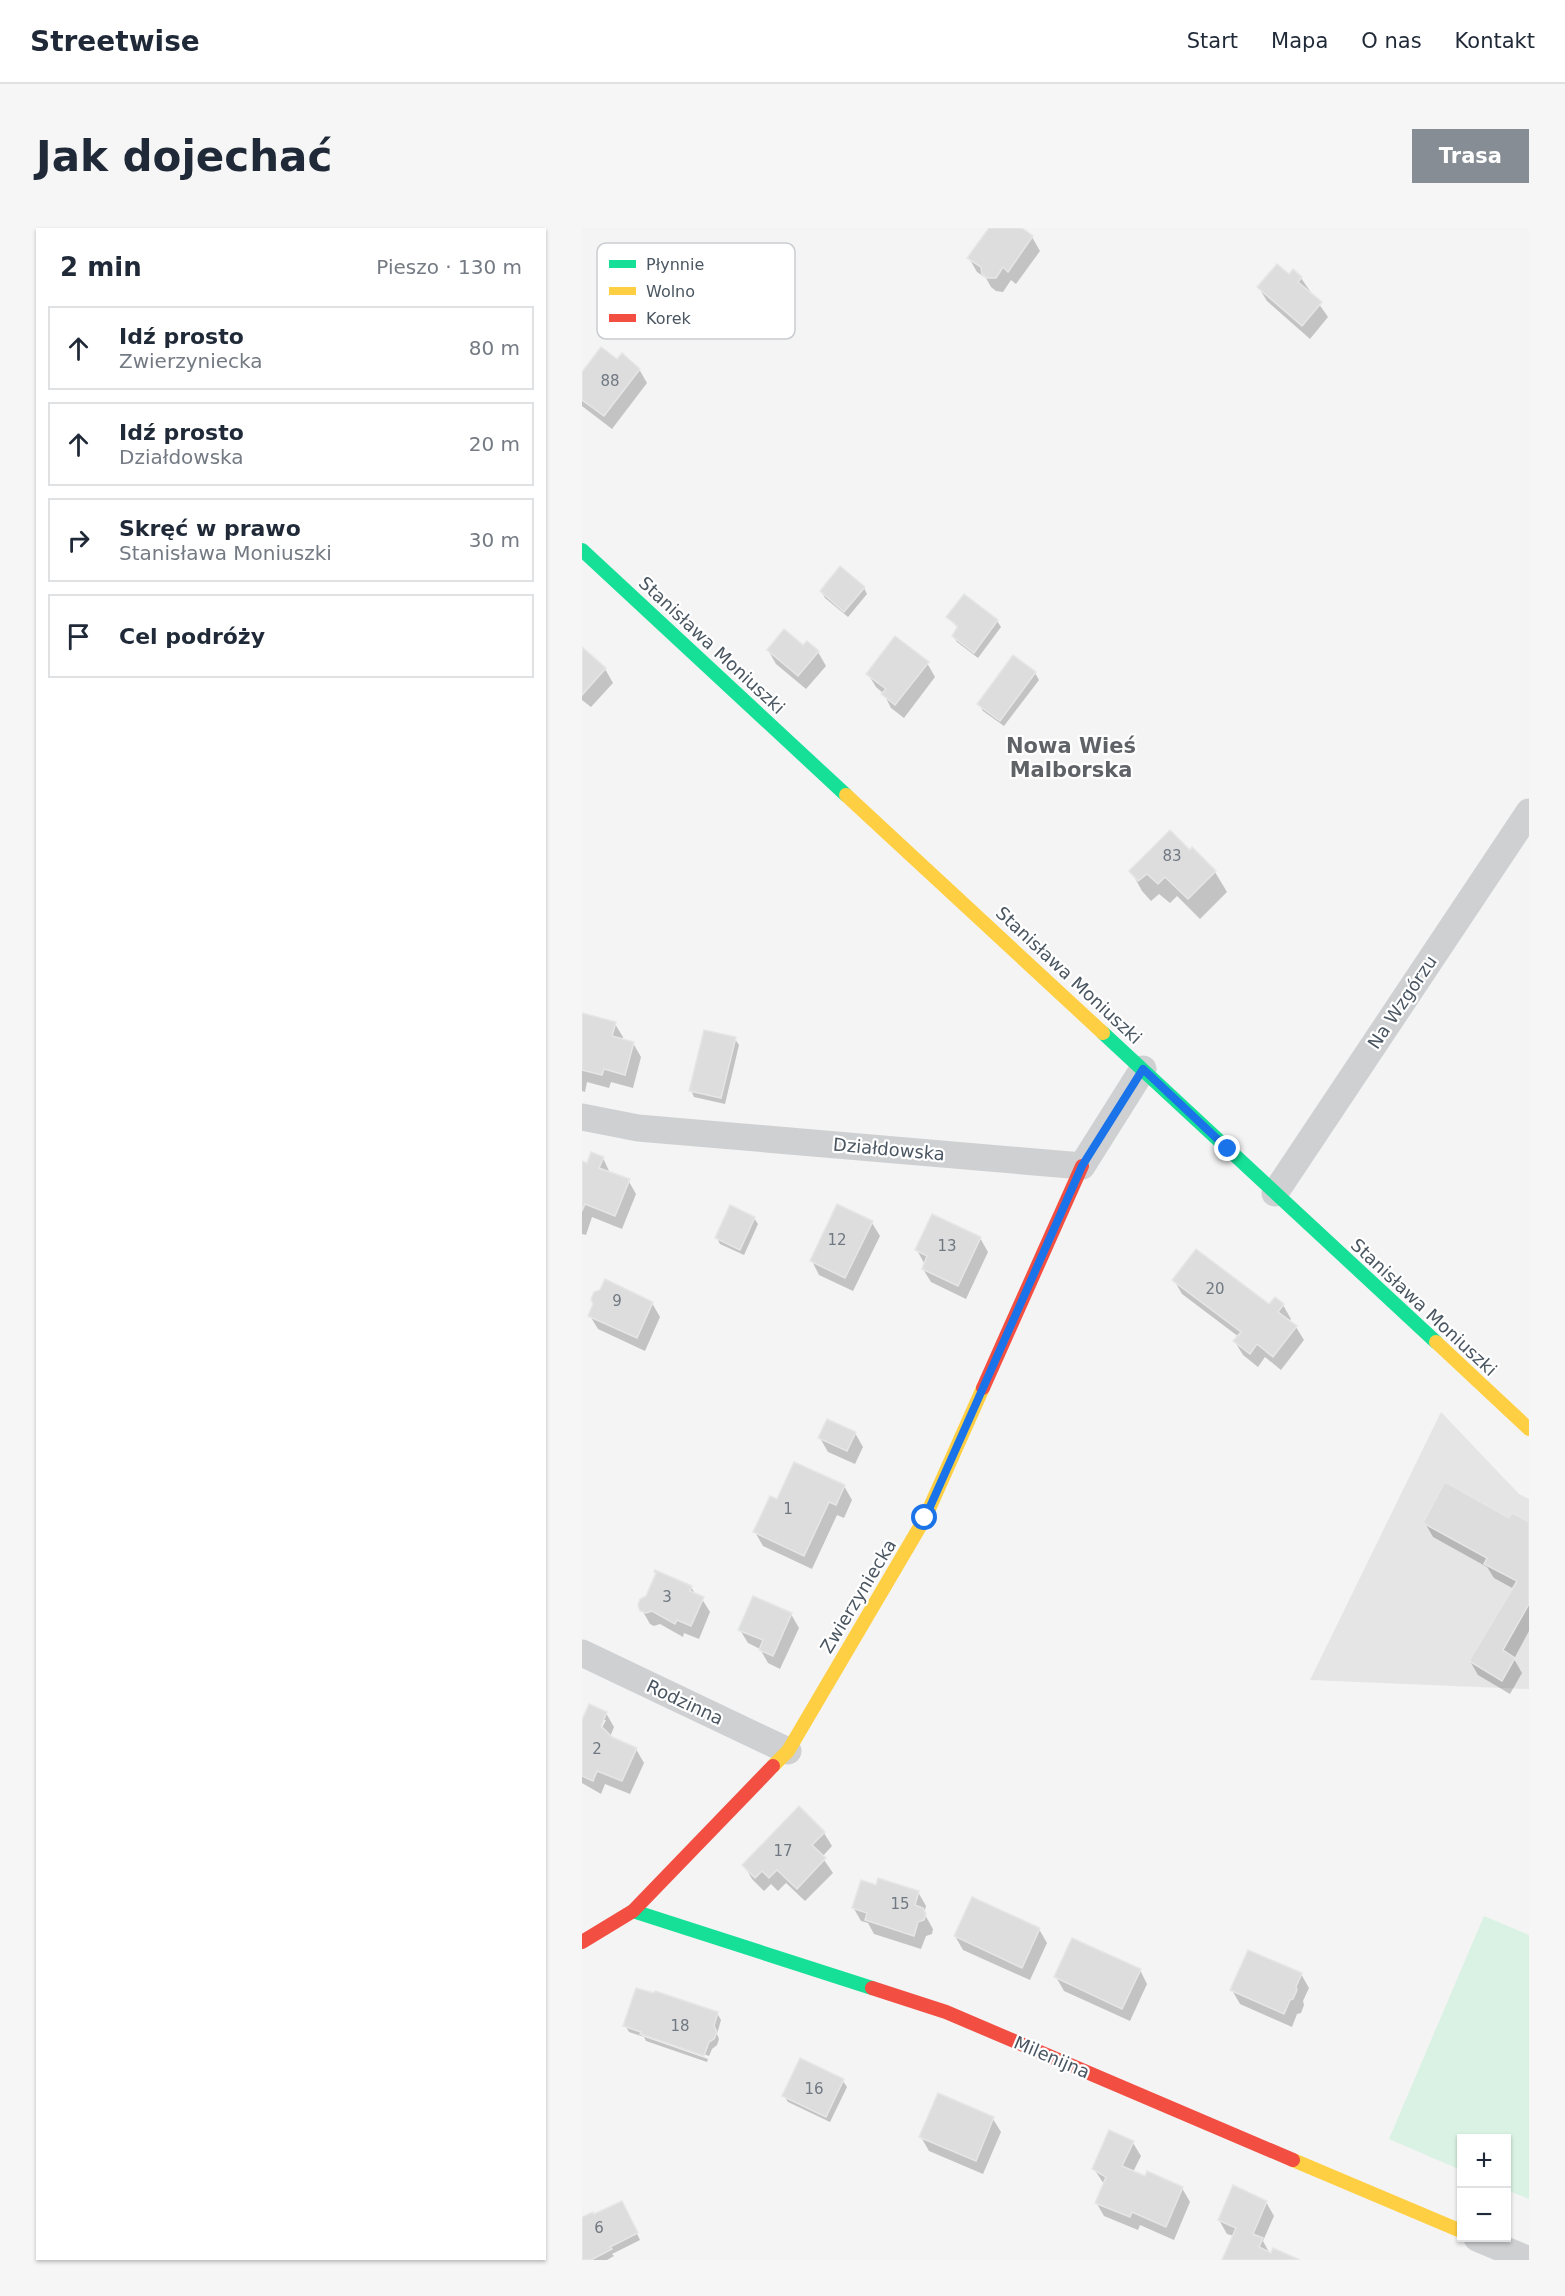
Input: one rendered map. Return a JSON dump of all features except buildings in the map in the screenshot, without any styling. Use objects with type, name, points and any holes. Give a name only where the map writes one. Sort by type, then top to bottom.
[{"type":"street","name":"Stanisława Moniuszki","points":[[582,550],[1529,1429]]},
{"type":"street","name":"Na Wzgórzu","points":[[1275,1193],[1529,812]]},
{"type":"street","points":[[1082,1166],[1143,1069]]},
{"type":"street","name":"Działdowska","points":[[582,1117],[638,1128],[1082,1166]]},
{"type":"street","name":"Zwierzyniecka","points":[[582,1942],[633,1911],[788,1751],[925,1518],[1082,1166]]},
{"type":"street","name":"Rodzinna","points":[[582,1653],[788,1751]]},
{"type":"street","name":"Milenijna","points":[[633,1911],[946,2012],[1457,2229]]},
{"type":"street","points":[[1486,2242],[1529,2260]]},
{"type":"shaded area","points":[[1441,1412],[1519,1494],[1529,1499],[1529,1689],[1310,1680]]},
{"type":"green space","points":[[1484,1916],[1529,1935],[1529,2199],[1511,2192],[1511,2134],[1457,2134],[1457,2168],[1389,2139]]},
{"type":"traffic: fast","points":[[582,550],[846,795]]},
{"type":"traffic: fast","points":[[1103,1033],[1436,1342]]},
{"type":"traffic: fast","points":[[633,1911],[872,1988]]},
{"type":"traffic: slow","points":[[846,795],[1103,1033]]},
{"type":"traffic: slow","points":[[1436,1342],[1529,1429]]},
{"type":"traffic: slow","points":[[773,1766],[788,1751],[925,1518],[983,1388]]},
{"type":"traffic: slow","points":[[1293,2160],[1457,2229]]},
{"type":"traffic: jam","points":[[983,1388],[1082,1166]]},
{"type":"traffic: jam","points":[[582,1942],[633,1911],[773,1766]]},
{"type":"traffic: jam","points":[[872,1988],[946,2012],[1293,2160]]},
{"type":"district","name":"Nowa Wieś Malborska","points":[[1071,758]]},
{"type":"route","points":[[925,1518],[1082,1166],[1143,1069],[1228,1149]]}]
